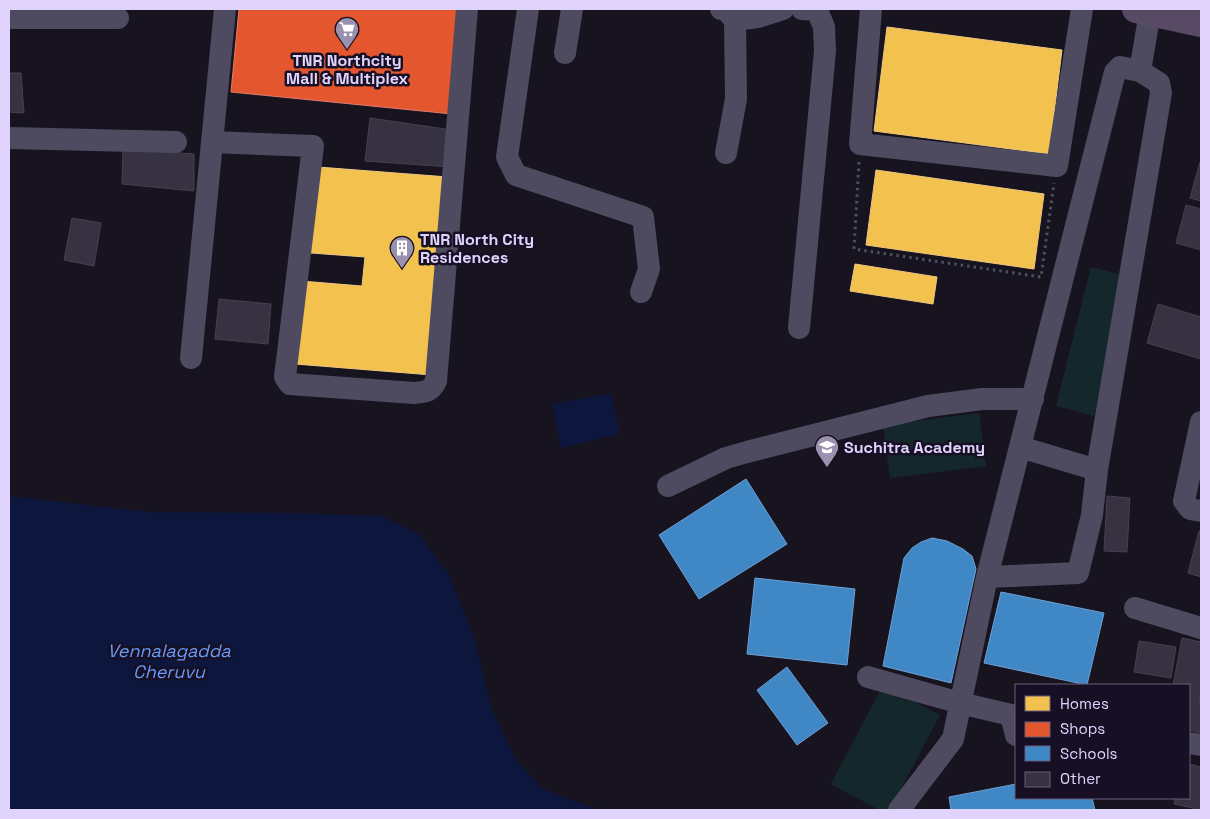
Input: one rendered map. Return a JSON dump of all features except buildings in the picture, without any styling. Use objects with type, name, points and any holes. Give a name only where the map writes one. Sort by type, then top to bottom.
[{"type":"main road","points":[[1143,10],[1201,23]]},
{"type":"street","points":[[191,358],[225,9]]},
{"type":"street","points":[[212,142],[312,146],[285,377],[290,384],[414,393],[428,391],[436,381],[468,9]]},
{"type":"street","points":[[528,9],[507,157],[516,175],[643,217],[649,269],[641,292]]},
{"type":"street","points":[[565,54],[572,9]]},
{"type":"street","points":[[726,153],[736,98],[728,14],[758,17],[783,9]]},
{"type":"street","points":[[799,328],[825,51],[824,27],[817,10],[802,9]]},
{"type":"street","points":[[870,9],[860,144],[1057,166],[1082,9]]},
{"type":"street","points":[[1140,71],[1143,10]]},
{"type":"street","points":[[9,18],[118,18]]},
{"type":"street","points":[[899,810],[953,739],[987,577],[1115,72],[1120,67],[1140,71],[1159,83],[1161,93],[1097,470],[1092,515],[1078,573],[987,577]]},
{"type":"street","points":[[9,138],[176,142]]},
{"type":"street","points":[[668,486],[726,458],[928,406],[982,400],[1033,399]]},
{"type":"street","points":[[1201,422],[1184,500],[1190,509],[1201,511]]},
{"type":"street","points":[[1020,447],[1097,470]]},
{"type":"street","points":[[1135,608],[1201,628]]},
{"type":"street","points":[[868,677],[960,703],[1011,715],[1015,731]]},
{"type":"path","points":[[860,144],[854,249],[1041,277],[1057,166]]},
{"type":"green space","points":[[1091,267],[1129,277],[1094,416],[1056,406]]},
{"type":"green space","points":[[979,413],[986,466],[890,478],[883,425]]},
{"type":"green space","points":[[883,685],[940,715],[890,810],[879,810],[831,784]]},
{"type":"water","points":[[611,393],[620,434],[561,448],[552,404]]},
{"type":"water","name":"Vennalagadda Cheruvu","points":[[9,496],[148,512],[381,516],[419,534],[448,573],[475,640],[492,710],[516,760],[543,789],[598,810],[9,810]]},
{"type":"place","name":"TNR Northcity Mall & Multiplex","points":[[347,50]]},
{"type":"place","name":"TNR North City Residences","points":[[402,269]]},
{"type":"place","name":"Suchitra Academy","points":[[827,468]]}]
